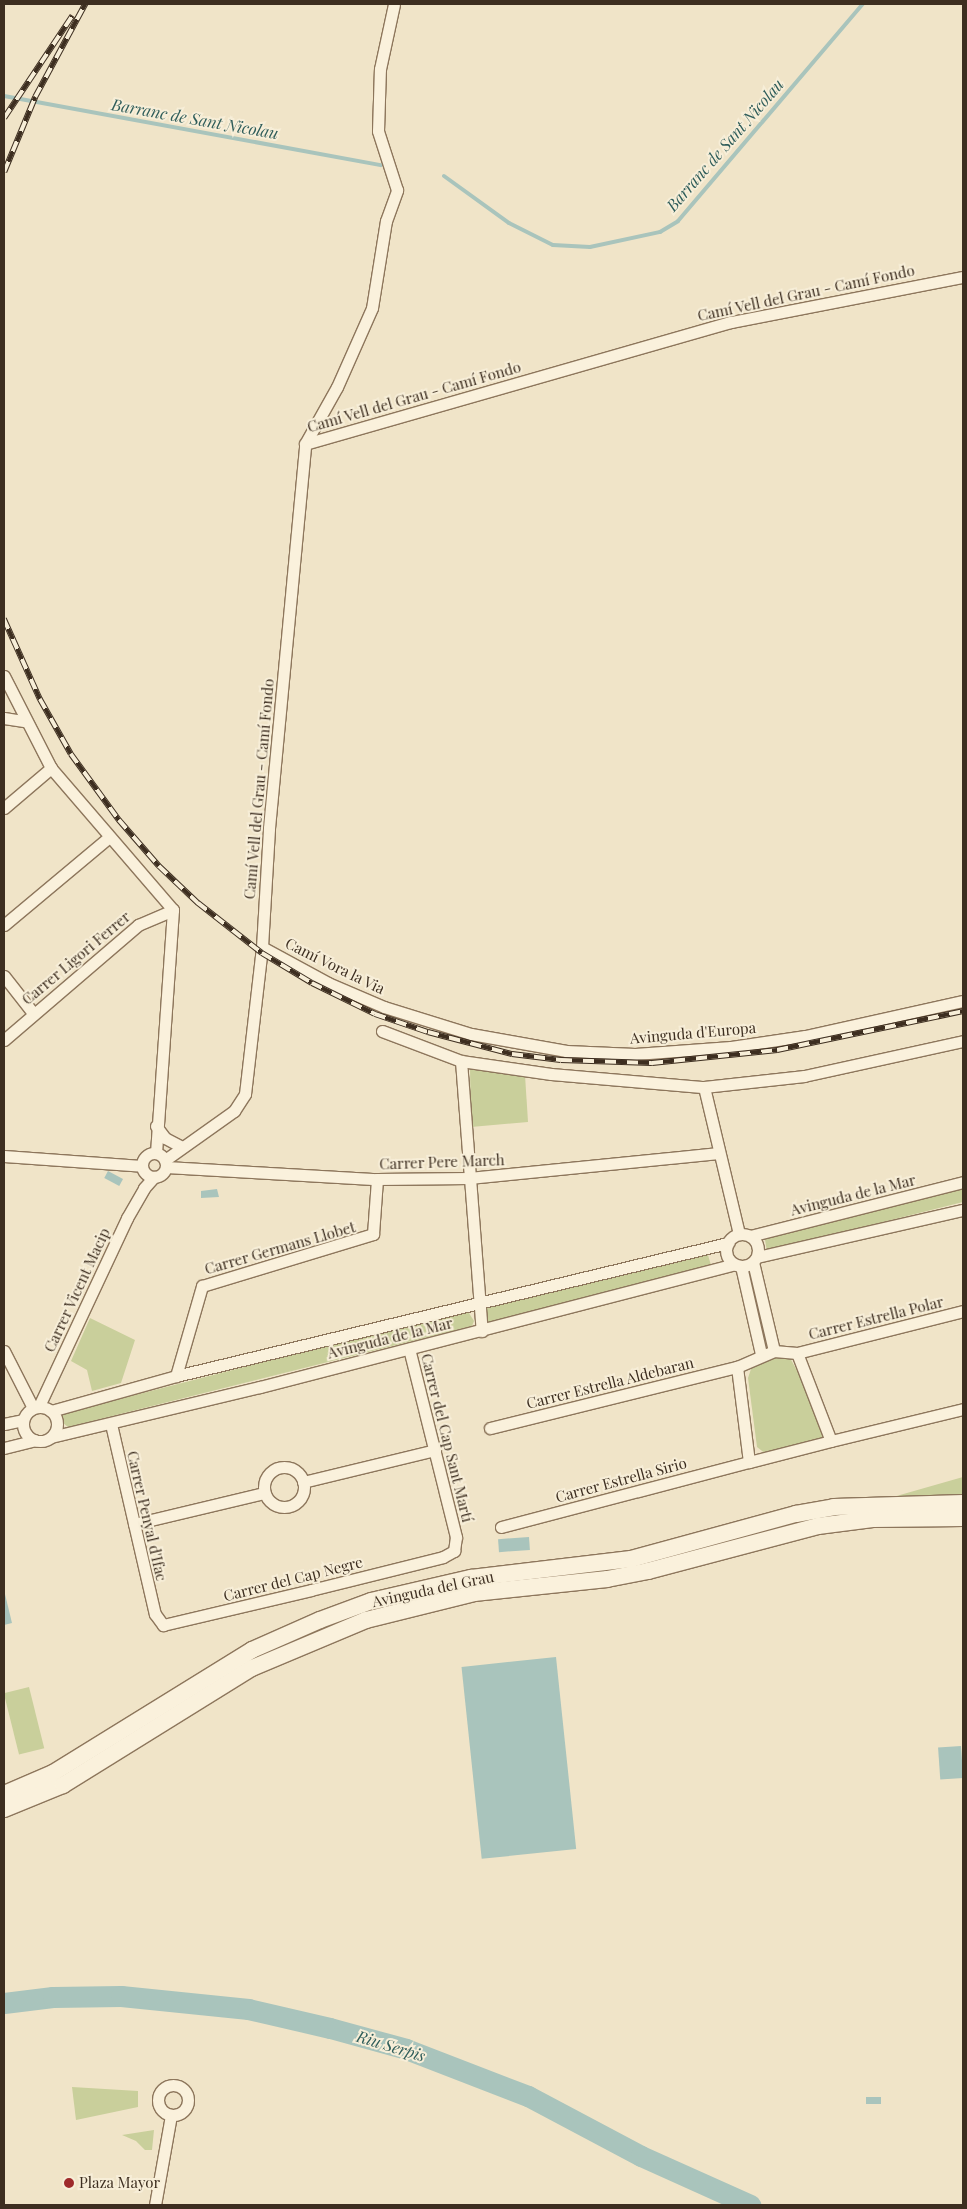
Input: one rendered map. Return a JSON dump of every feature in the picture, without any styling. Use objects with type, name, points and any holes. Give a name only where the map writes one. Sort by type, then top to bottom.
[{"type":"main road","name":"Avinguda del Grau","points":[[4,1794],[53,1773],[252,1650],[320,1620],[371,1602],[471,1578],[631,1559],[796,1514],[834,1507],[963,1502]]},
{"type":"main road","name":"Avinguda del Grau","points":[[4,1809],[63,1785],[267,1661],[332,1632],[394,1611],[474,1593],[606,1579],[648,1571],[818,1526],[873,1519],[963,1518]]},
{"type":"street","points":[[305,444],[337,387],[372,308],[386,221],[397,190],[378,131],[380,69],[394,4]]},
{"type":"street","name":"Camí Vell del Grau - Camí Fondo","points":[[181,1148],[238,1107],[244,1094],[262,946],[268,828],[305,444],[731,322],[963,277]]},
{"type":"street","points":[[4,676],[24,720],[52,768],[108,838],[173,910],[156,1126],[162,1174],[4,1156]]},
{"type":"street","points":[[4,718],[24,720]]},
{"type":"street","points":[[4,808],[52,768]]},
{"type":"street","points":[[4,924],[108,838]]},
{"type":"street","name":"Carrer Ligori Ferrer","points":[[4,1040],[33,1013],[138,925],[173,910]]},
{"type":"street","name":"Camí Vora la Via","points":[[262,946],[353,995],[424,1020]]},
{"type":"street","points":[[4,976],[33,1013]]},
{"type":"street","name":"Avinguda d'Europa","points":[[424,1020],[471,1034],[534,1047],[598,1053],[665,1052],[805,1036],[963,1000]]},
{"type":"street","points":[[382,1031],[461,1061],[551,1074],[704,1087],[804,1076],[963,1041]]},
{"type":"street","points":[[461,1061],[478,1302],[482,1331]]},
{"type":"street","points":[[704,1087],[719,1153],[745,1235],[756,1242],[755,1260],[774,1351]]},
{"type":"street","points":[[156,1126],[165,1138],[181,1148]]},
{"type":"street","points":[[147,1172],[159,1155],[181,1148]]},
{"type":"street","name":"Carrer Pere March","points":[[159,1155],[377,1180],[469,1178],[719,1153]]},
{"type":"street","name":"Carrer Vicent Macip","points":[[36,1407],[144,1188],[147,1172]]},
{"type":"street","name":"Carrer Germans Llobet","points":[[176,1376],[202,1286],[373,1234],[377,1180]]},
{"type":"street","name":"Avinguda de la Mar","points":[[745,1235],[963,1182]]},
{"type":"street","points":[[738,1265],[963,1210]]},
{"type":"street","points":[[745,1235],[728,1243],[727,1256],[738,1265],[762,1354]]},
{"type":"street","name":"Avinguda de la Mar","points":[[51,1411],[176,1376],[728,1243]]},
{"type":"street","name":"Avinguda de la Mar","points":[[52,1436],[111,1424],[738,1265]]},
{"type":"street","name":"Carrer Estrella Polar","points":[[737,1367],[762,1354],[774,1351],[797,1353],[963,1312]]},
{"type":"street","name":"Carrer del Cap Sant Martí","points":[[409,1349],[457,1542],[454,1550],[443,1557]]},
{"type":"street","points":[[4,1351],[36,1407],[51,1411],[57,1422],[52,1436],[4,1448]]},
{"type":"street","name":"Carrer Estrella Polar","points":[[797,1353],[832,1441]]},
{"type":"street","points":[[737,1367],[750,1462],[963,1409]]},
{"type":"street","name":"Carrer Estrella Aldebaran","points":[[490,1428],[737,1367]]},
{"type":"street","points":[[4,1424],[23,1420],[36,1407]]},
{"type":"street","points":[[23,1420],[26,1435],[35,1440]]},
{"type":"street","name":"Carrer Penyal d'Ifac","points":[[111,1424],[155,1614]]},
{"type":"street","points":[[303,1482],[435,1450]]},
{"type":"street","name":"Carrer Estrella Sirio","points":[[501,1527],[750,1462]]},
{"type":"street","points":[[280,1468],[294,1471],[303,1482],[299,1500],[288,1507],[273,1504],[264,1493],[265,1480],[280,1468]]},
{"type":"street","points":[[134,1524],[264,1493]]},
{"type":"street","name":"Carrer del Cap Negre","points":[[155,1614],[162,1625],[168,1626],[443,1557]]},
{"type":"street","points":[[155,2205],[171,2115]]},
{"type":"green space","points":[[470,1068],[525,1075],[528,1122],[471,1127]]},
{"type":"green space","points":[[963,1188],[963,1202],[767,1251],[765,1240],[767,1237]]},
{"type":"green space","points":[[707,1252],[711,1265],[491,1324],[484,1322],[485,1306]]},
{"type":"green space","points":[[467,1310],[474,1321],[472,1326],[68,1427],[63,1423],[61,1414]]},
{"type":"green space","points":[[90,1318],[135,1340],[121,1383],[92,1391],[87,1370],[71,1361]]},
{"type":"green space","points":[[771,1356],[789,1356],[802,1380],[824,1434],[821,1440],[767,1455],[757,1447],[748,1378],[753,1363]]},
{"type":"green space","points":[[963,1477],[963,1494],[893,1497]]},
{"type":"green space","points":[[29,1687],[44,1748],[19,1754],[4,1693]]},
{"type":"green space","points":[[72,2087],[138,2091],[138,2107],[76,2120]]},
{"type":"green space","points":[[154,2130],[152,2150],[145,2150],[136,2141],[122,2135]]},
{"type":"water","points":[[108,1171],[123,1179],[119,1186],[104,1178]]},
{"type":"water","points":[[217,1189],[219,1197],[201,1198],[201,1191]]},
{"type":"water","points":[[529,1537],[530,1550],[499,1552],[498,1539]]},
{"type":"water","points":[[4,1590],[12,1623],[4,1625]]},
{"type":"water","points":[[556,1657],[576,1849],[482,1859],[462,1667]]},
{"type":"water","points":[[961,1746],[963,1778],[940,1780],[938,1748]]},
{"type":"water","points":[[866,2097],[881,2097],[881,2104],[866,2104]]},
{"type":"waterway","name":"Barranc de Sant Nicolau","points":[[444,176],[509,223],[553,245],[590,247],[660,232],[678,221],[863,4]]},
{"type":"waterway","name":"Barranc de Sant Nicolau","points":[[4,96],[381,165]]},
{"type":"waterway","name":"Riu Serpis","points":[[4,2003],[53,1997],[121,1996],[248,2009],[330,2028],[406,2049],[528,2096],[641,2156],[750,2205]]},
{"type":"railway","points":[[4,172],[35,97],[85,4]]},
{"type":"railway","points":[[4,118],[72,16]]},
{"type":"railway","points":[[4,619],[40,699],[71,754],[119,820],[159,866],[198,903],[262,953],[312,983],[375,1014],[428,1032],[512,1054],[561,1060],[652,1063],[777,1050],[963,1011]]},
{"type":"place","name":"Plaza Mayor","points":[[69,2183]]}]
